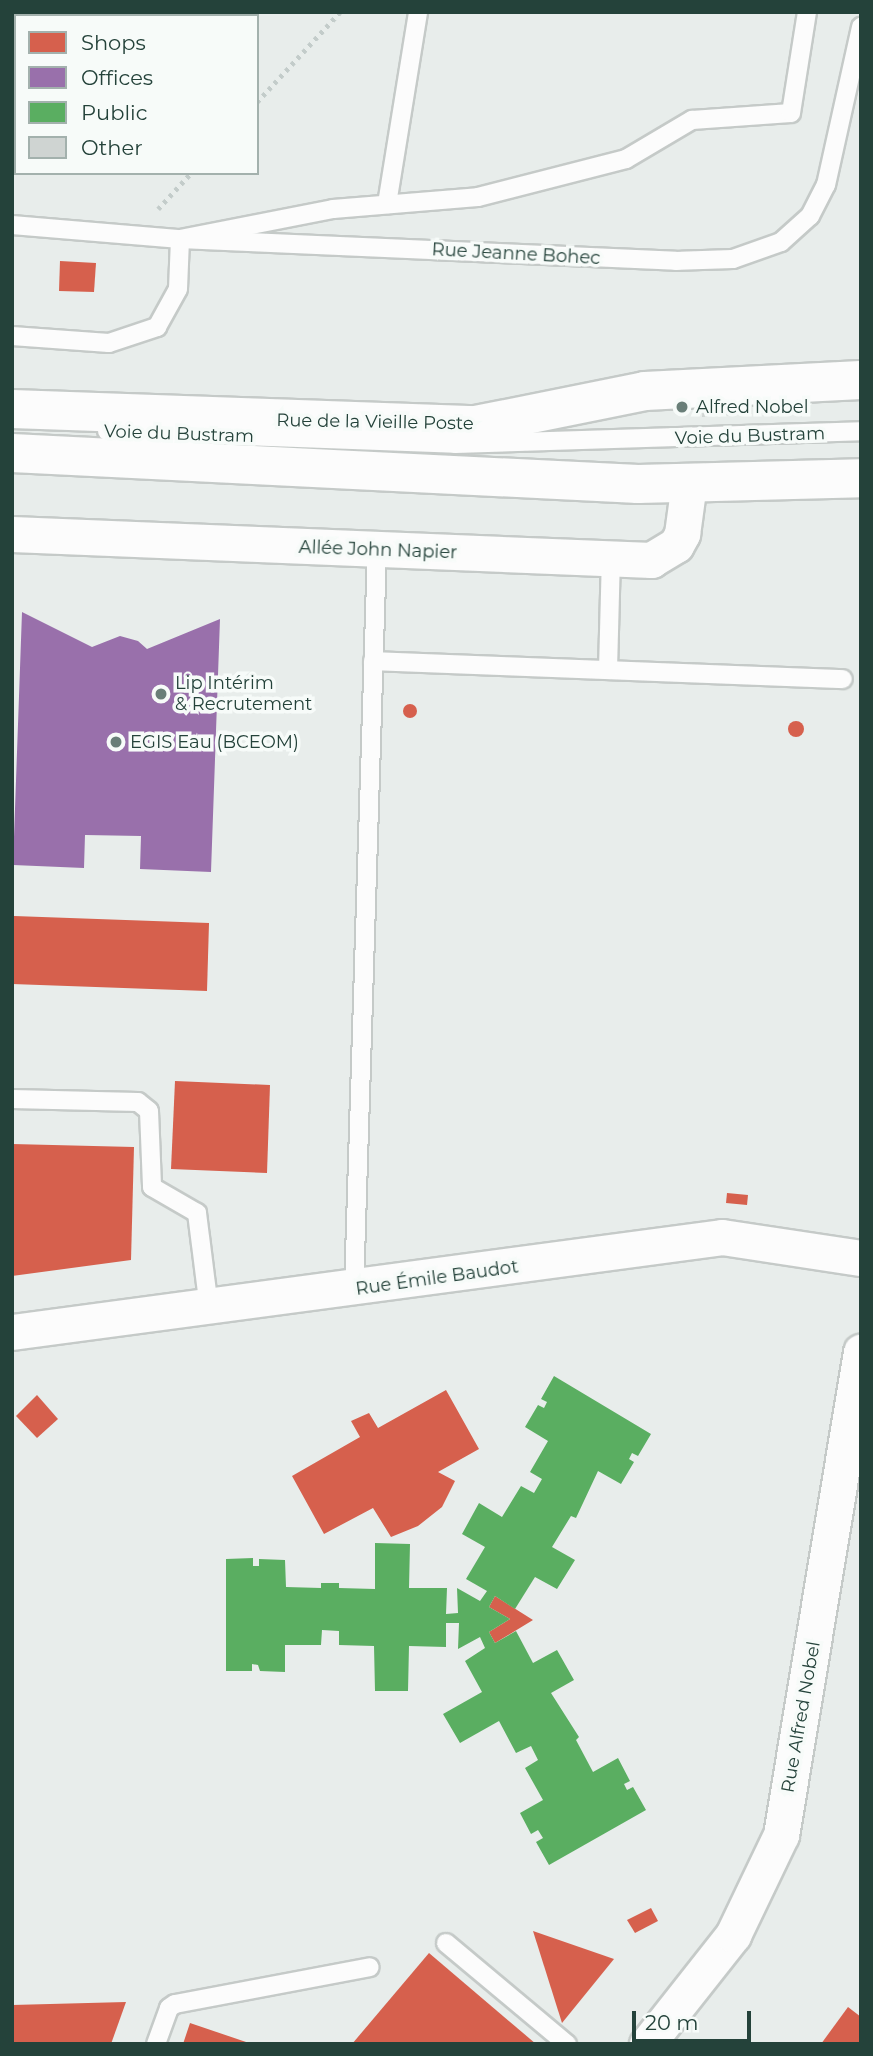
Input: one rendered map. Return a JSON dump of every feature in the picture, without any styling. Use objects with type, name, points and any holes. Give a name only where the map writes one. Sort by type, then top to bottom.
[{"type":"main road","name":"Rue de la Vieille Poste","points":[[12,409],[476,425],[645,391],[861,380]]},
{"type":"main road","points":[[12,453],[688,483],[861,478]]},
{"type":"street","name":"Allée John Napier","points":[[12,534],[651,560],[676,545],[687,520],[688,483]]},
{"type":"street","name":"Rue Émile Baudot","points":[[12,1332],[354,1289],[722,1237],[861,1258]]},
{"type":"street","name":"Rue Alfred Nobel","points":[[647,2044],[733,1935],[781,1835],[857,1416],[861,1352]]},
{"type":"lane","points":[[387,204],[418,12]]},
{"type":"lane","points":[[12,336],[109,343],[157,327],[178,289],[180,239],[333,209],[478,197],[626,159],[692,120],[791,113],[807,12]]},
{"type":"lane","name":"Rue Jeanne Bohec","points":[[12,225],[180,239],[676,261],[733,259],[781,242],[810,216],[826,185],[861,27]]},
{"type":"lane","name":"Voie du Bustram","points":[[476,425],[555,443]]},
{"type":"lane","name":"Voie du Bustram","points":[[12,427],[441,443],[555,443],[861,431]]},
{"type":"lane","points":[[354,1289],[377,550]]},
{"type":"lane","points":[[608,670],[611,559]]},
{"type":"lane","points":[[373,661],[844,679]]},
{"type":"lane","points":[[12,1099],[138,1102],[149,1111],[152,1187],[197,1213],[209,1308]]},
{"type":"lane","points":[[446,1943],[567,2044]]},
{"type":"lane","points":[[156,2044],[169,2008],[175,2004],[370,1967]]},
{"type":"path","points":[[259,100],[340,12]]},
{"type":"path","points":[[133,235],[189,175]]},
{"type":"green space","points":[[12,12],[253,12],[14,14]]},
{"type":"building: Shops","points":[[60,261],[96,263],[94,292],[59,291]]},
{"type":"building: Shops","points":[[407,704],[413,704],[417,711],[413,718],[407,718],[403,714],[403,708]]},
{"type":"building: Shops","points":[[796,721],[804,729],[796,737],[788,729]]},
{"type":"building: Shops","points":[[14,916],[209,923],[207,991],[12,984]]},
{"type":"building: Shops","points":[[175,1081],[270,1085],[267,1173],[171,1169]]},
{"type":"building: Shops","points":[[12,1144],[134,1147],[131,1260],[12,1276]]},
{"type":"building: Shops","points":[[727,1193],[748,1195],[747,1205],[726,1203]]},
{"type":"building: Shops","points":[[446,1390],[479,1449],[438,1472],[455,1481],[442,1507],[418,1526],[391,1537],[373,1508],[324,1534],[292,1476],[360,1437],[351,1421],[369,1413],[378,1428]]},
{"type":"building: Shops","points":[[37,1395],[58,1419],[37,1438],[16,1416]]},
{"type":"building: Shops","points":[[495,1596],[533,1620],[495,1643],[489,1632],[510,1619],[489,1607]]},
{"type":"building: Shops","points":[[651,1908],[658,1921],[635,1933],[627,1920]]},
{"type":"building: Shops","points":[[533,1931],[614,1959],[562,2023]]},
{"type":"building: Shops","points":[[429,1953],[536,2044],[352,2044]]},
{"type":"building: Shops","points":[[126,2002],[111,2044],[12,2044],[12,2005]]},
{"type":"building: Shops","points":[[848,2007],[861,2017],[861,2044],[821,2044]]},
{"type":"building: Shops","points":[[190,2023],[249,2043],[249,2044],[183,2044]]},
{"type":"building: Offices","name":"EGIS Eau (BCEOM)","points":[[22,612],[92,647],[120,636],[138,641],[147,649],[220,619],[211,872],[140,869],[141,836],[85,835],[84,868],[13,865]]},
{"type":"building: Public","points":[[554,1376],[651,1434],[638,1456],[632,1453],[629,1459],[634,1462],[621,1484],[598,1471],[576,1518],[571,1516],[552,1547],[575,1560],[557,1589],[535,1577],[515,1609],[495,1596],[489,1607],[510,1619],[489,1632],[495,1643],[516,1631],[533,1663],[557,1650],[574,1680],[551,1693],[579,1737],[576,1740],[593,1772],[618,1758],[630,1781],[624,1784],[627,1790],[633,1787],[646,1810],[549,1865],[536,1842],[543,1838],[538,1830],[531,1834],[520,1813],[543,1800],[525,1768],[538,1760],[531,1746],[516,1753],[499,1721],[460,1743],[443,1714],[482,1692],[465,1661],[485,1648],[480,1637],[458,1649],[459,1623],[446,1623],[446,1647],[409,1646],[408,1691],[375,1691],[374,1646],[339,1645],[339,1631],[322,1630],[321,1645],[285,1645],[285,1672],[260,1671],[258,1665],[252,1664],[252,1671],[226,1671],[226,1559],[253,1558],[253,1566],[259,1566],[259,1559],[285,1560],[286,1587],[321,1588],[321,1583],[339,1583],[339,1588],[375,1589],[375,1543],[410,1544],[409,1588],[447,1588],[446,1614],[458,1613],[457,1588],[480,1601],[487,1591],[466,1579],[485,1547],[462,1534],[479,1503],[502,1517],[521,1486],[534,1493],[542,1479],[530,1472],[548,1441],[525,1427],[538,1405],[544,1408],[547,1402],[541,1399]]},
{"type":"building: Other","points":[[752,404],[752,414],[702,417],[703,406]]},
{"type":"place","name":"Alfred Nobel","points":[[682,407]]},
{"type":"place","name":"Lip Intérim & Recrutement","points":[[161,694]]},
{"type":"place","name":"EGIS Eau (BCEOM)","points":[[116,742]]}]
